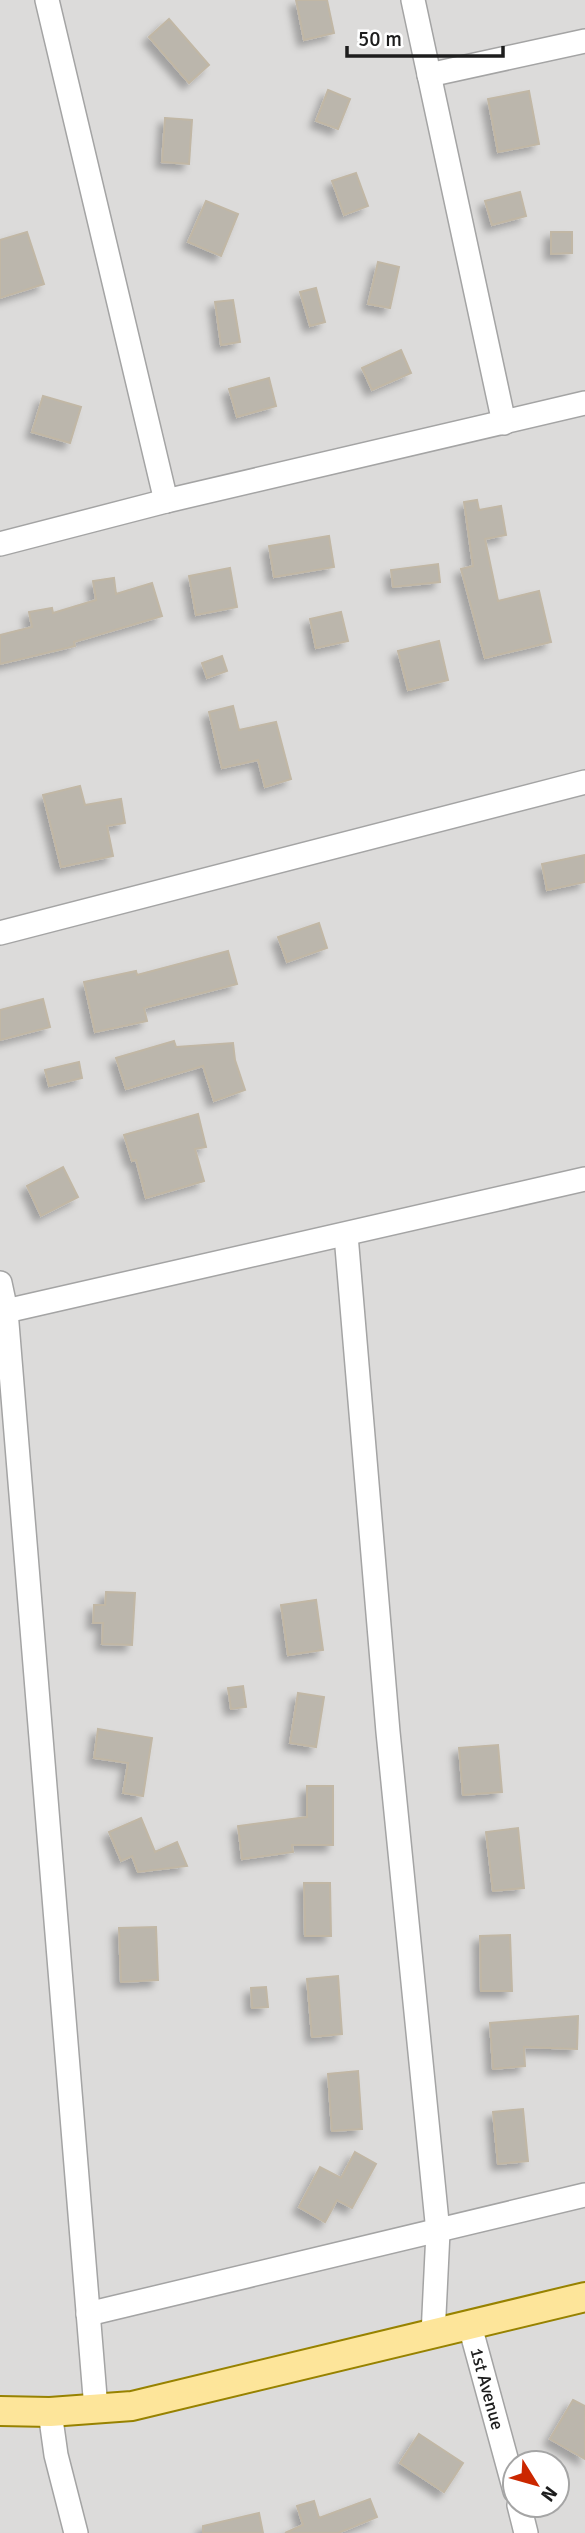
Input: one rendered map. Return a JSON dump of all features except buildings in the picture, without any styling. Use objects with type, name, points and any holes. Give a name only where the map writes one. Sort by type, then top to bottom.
[{"type":"main road","points":[[0,2411],[50,2412],[132,2406],[585,2297]]},
{"type":"street","points":[[47,0],[166,501]]},
{"type":"street","points":[[412,0],[504,423]]},
{"type":"street","points":[[429,75],[585,41]]},
{"type":"street","points":[[0,544],[166,501],[585,403]]},
{"type":"street","points":[[0,933],[585,782]]},
{"type":"street","points":[[6,1311],[585,1179]]},
{"type":"street","points":[[346,1235],[388,1732],[438,2232],[433,2335]]},
{"type":"street","points":[[0,1283],[6,1311],[96,2409]]},
{"type":"street","points":[[88,2314],[585,2195]]},
{"type":"street","name":"1st Avenue","points":[[470,2326],[504,2449]]},
{"type":"street","points":[[50,2412],[56,2455],[76,2533]]},
{"type":"shaded area","points":[[0,0],[585,0],[585,2533],[0,2533]]}]
